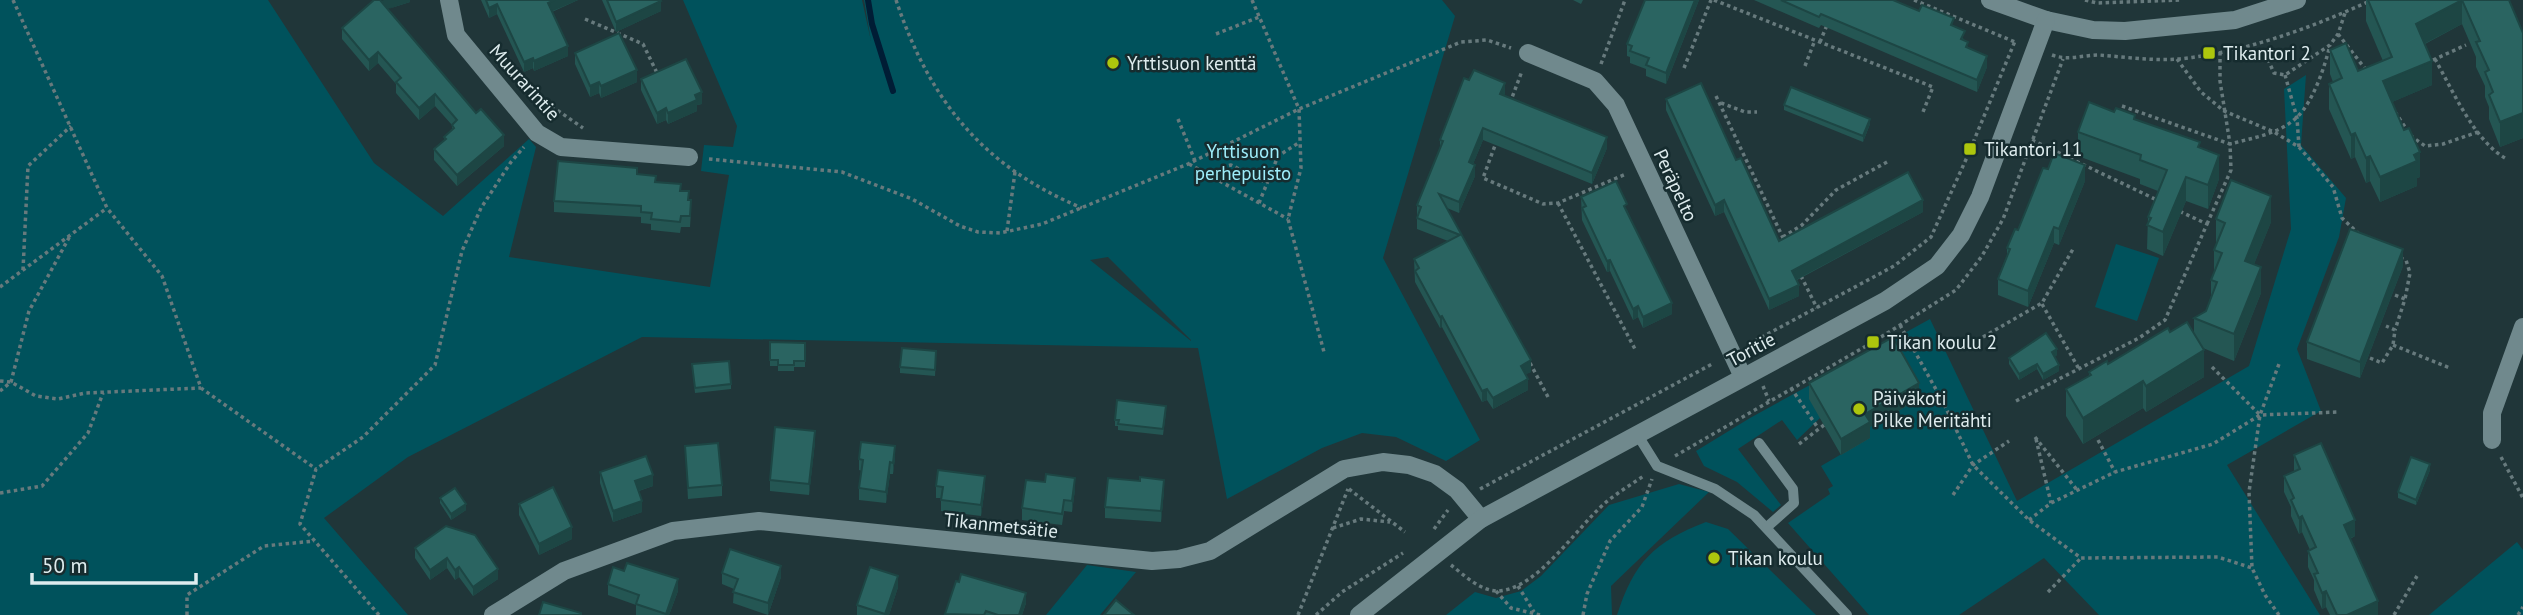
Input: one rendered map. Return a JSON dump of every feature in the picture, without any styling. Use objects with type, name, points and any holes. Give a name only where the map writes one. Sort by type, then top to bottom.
[{"type":"street","name":"Muurarintie","points":[[449,0],[456,35],[537,133],[561,147],[689,158]]},
{"type":"street","points":[[1990,0],[2046,20],[2093,30],[2125,31],[2235,20],[2297,0]]},
{"type":"street","name":"Toritie","points":[[1360,615],[1481,519],[1885,301],[1937,266],[1961,234],[1980,197],[2046,20]]},
{"type":"street","name":"Peräpelto","points":[[1528,53],[1595,81],[1616,105],[1743,377]]},
{"type":"street","points":[[2492,439],[2492,413],[2523,327]]},
{"type":"street","name":"Tikanmetsätie","points":[[493,615],[564,571],[673,531],[759,522],[1152,561],[1179,559],[1210,551],[1344,469],[1383,462],[1409,465],[1435,474],[1465,499],[1481,519]]},
{"type":"lane","points":[[1637,434],[1657,466],[1715,489],[1754,515],[1847,615]]},
{"type":"lane","points":[[1759,443],[1793,489],[1794,503],[1767,527]]},
{"type":"path","points":[[13,0],[107,208],[162,276],[201,388],[316,469]]},
{"type":"path","points":[[896,0],[914,50],[935,90],[967,130],[1015,172],[1052,195],[1082,208]]},
{"type":"path","points":[[1252,0],[1299,109],[1301,168],[1288,219],[1324,352]]},
{"type":"path","points":[[1595,81],[1625,0]]},
{"type":"path","points":[[1684,68],[1712,0],[1933,87],[1923,111]]},
{"type":"path","points":[[2085,0],[2180,0]]},
{"type":"path","points":[[2265,53],[2274,73],[2286,75],[2330,45],[2338,34],[2346,12]]},
{"type":"path","points":[[1216,34],[1259,17]]},
{"type":"path","points":[[585,19],[643,44],[660,80]]},
{"type":"path","points":[[1821,42],[1828,21]]},
{"type":"path","points":[[2338,34],[2368,72]]},
{"type":"path","points":[[689,158],[842,172],[912,199],[960,226],[978,232],[1007,231],[1042,224],[1188,164],[1299,109],[1461,42],[1487,40],[1528,53],[1510,103]]},
{"type":"path","points":[[1805,66],[1815,40]]},
{"type":"path","points":[[1432,533],[1446,511],[1491,481],[1894,266],[1931,237],[2015,41]]},
{"type":"path","points":[[2122,106],[2231,144],[2274,132],[2297,118],[2322,76],[2330,45]]},
{"type":"path","points":[[2423,64],[2466,45]]},
{"type":"path","points":[[2016,401],[2139,338],[2165,320],[2231,170],[2231,144],[2220,82],[2220,52]]},
{"type":"path","points":[[2177,59],[2201,92],[2224,111],[2274,132],[2299,147],[2333,187],[2342,218],[2362,237]]},
{"type":"path","points":[[2435,60],[2478,132],[2493,151],[2505,158]]},
{"type":"path","points":[[2286,75],[2297,118],[2299,147]]},
{"type":"path","points":[[1716,96],[1788,248]]},
{"type":"path","points":[[530,100],[557,110],[578,124]]},
{"type":"path","points":[[1719,102],[1745,112],[1757,112]]},
{"type":"path","points":[[2393,109],[2411,136],[2425,146],[2443,144],[2478,132]]},
{"type":"path","points":[[1178,119],[1195,161]]},
{"type":"path","points":[[23,270],[28,166],[71,127]]},
{"type":"path","points":[[1501,128],[1483,178],[1543,204],[1558,203],[1644,166]]},
{"type":"path","points":[[379,615],[300,524],[316,469],[363,437],[435,365],[462,251],[481,208],[511,162],[537,133]]},
{"type":"path","points":[[2032,140],[2157,200]]},
{"type":"path","points":[[1259,203],[1278,156],[1300,142]]},
{"type":"path","points":[[1783,237],[1802,225],[1836,190],[1887,162]]},
{"type":"path","points":[[1188,164],[1288,219]]},
{"type":"path","points":[[1213,178],[1223,167],[1231,165],[1267,183]]},
{"type":"path","points":[[1007,231],[1015,172]]},
{"type":"path","points":[[1558,203],[1636,351]]},
{"type":"path","points":[[2169,206],[2207,224]]},
{"type":"path","points":[[0,287],[107,208]]},
{"type":"path","points":[[0,391],[11,382],[29,311],[71,234]]},
{"type":"path","points":[[1983,337],[2042,303],[2073,249]]},
{"type":"path","points":[[2370,358],[2382,363],[2393,345],[2405,299],[2410,273],[2406,260],[2395,256]]},
{"type":"path","points":[[1798,270],[1817,308]]},
{"type":"path","points":[[2395,295],[2405,299]]},
{"type":"path","points":[[2042,303],[2079,369]]},
{"type":"path","points":[[1900,325],[1973,465],[2029,520],[2081,558],[2218,557],[2252,568]]},
{"type":"path","points":[[2386,326],[2395,330]]},
{"type":"path","points":[[2393,345],[2451,368]]},
{"type":"path","points":[[1530,362],[1548,397]]},
{"type":"path","points":[[2279,364],[2260,415],[2249,492],[2252,568],[2279,615]]},
{"type":"path","points":[[2212,367],[2260,415]]},
{"type":"path","points":[[0,381],[11,382],[36,396],[58,399],[85,393],[201,388]]},
{"type":"path","points":[[1791,388],[1818,428]]},
{"type":"path","points":[[0,493],[42,486],[88,433],[103,392]]},
{"type":"path","points":[[2029,520],[2051,503],[2115,472],[2213,444],[2260,415],[2339,412]]},
{"type":"path","points":[[1800,444],[1824,425]]},
{"type":"path","points":[[2051,503],[2035,437],[2078,491]]},
{"type":"path","points":[[2492,439],[2523,498]]},
{"type":"path","points":[[2098,440],[2115,472]]},
{"type":"path","points":[[1953,495],[1973,465],[2009,441]]},
{"type":"path","points":[[1583,615],[1587,593],[1610,541],[1642,507],[1657,466]]},
{"type":"path","points":[[1298,615],[1349,489],[1344,469]]},
{"type":"path","points":[[1349,489],[1405,532]]},
{"type":"path","points":[[1333,528],[1361,519],[1392,522]]},
{"type":"path","points":[[187,615],[187,595],[264,546],[314,541]]},
{"type":"path","points":[[1316,615],[1342,592],[1411,547]]},
{"type":"path","points":[[2048,592],[2081,558]]},
{"type":"path","points":[[2394,615],[2417,576]]},
{"type":"path","points":[[1518,586],[1534,612]]},
{"type":"path","points":[[1496,591],[1511,608],[1540,615]]},
{"type":"path","points":[[2518,615],[2523,607]]},
{"type":"green space","name":"Yrttisuon perhepuisto","points":[[0,0],[268,0],[374,163],[443,216],[529,139],[536,147],[509,257],[710,287],[729,175],[701,171],[704,145],[733,147],[737,126],[683,0],[862,0],[871,41],[864,0],[1442,0],[1455,16],[1383,258],[1480,440],[1446,461],[1396,437],[1362,433],[1322,448],[1227,499],[1198,348],[642,337],[408,457],[324,518],[408,615],[0,615]],"holes":[[[1108,257],[1191,341],[1090,260]]]},
{"type":"green space","points":[[2306,75],[2301,145],[2346,198],[2339,237],[2297,349],[2321,411],[2227,465],[2320,615],[2099,615],[2044,558],[1959,615],[1869,615],[1788,523],[1830,494],[1828,489],[1833,486],[1821,466],[1869,438],[1820,418],[1797,440],[1782,420],[1738,449],[1781,505],[1773,512],[1737,482],[1704,466],[1696,451],[1750,418],[1930,319],[2017,501],[2249,366],[2291,229],[2284,89]]},
{"type":"green space","points":[[2116,244],[2159,258],[2137,321],[2095,307]]},
{"type":"green space","points":[[1679,484],[1709,492],[1611,586],[1612,615],[1446,615],[1475,592],[1496,598],[1521,591],[1541,576],[1609,505]]},
{"type":"green space","name":"Tikan koulu","points":[[1706,522],[1728,529],[1816,615],[1617,615],[1631,581],[1648,556],[1659,546]]},
{"type":"green space","points":[[2517,542],[2523,550],[2523,615],[2429,615]]},
{"type":"green space","points":[[1087,565],[1136,572],[1100,615],[1046,615]]},
{"type":"building","points":[[374,0],[380,0],[476,113],[481,109],[504,135],[457,175],[434,149],[446,139],[444,137],[454,128],[452,125],[457,120],[435,94],[419,108],[396,82],[401,78],[378,52],[369,60],[342,28]]},
{"type":"building","points":[[486,0],[555,0],[548,3],[568,46],[534,61],[533,58],[524,62],[497,4],[489,8]]},
{"type":"building","points":[[607,0],[660,0],[661,1],[616,22]]},
{"type":"building","points":[[1645,0],[1695,0],[1666,73],[1646,65],[1649,58],[1630,51],[1632,46],[1627,44]]},
{"type":"building","points":[[1781,0],[1893,0],[1919,11],[1922,5],[1954,18],[1951,25],[1965,31],[1961,39],[1968,42],[1966,47],[1987,56],[1977,80],[1821,14],[1819,17]]},
{"type":"building","points":[[2368,0],[2462,0],[2416,24],[2432,61],[2383,81],[2404,130],[2409,128],[2420,152],[2414,155],[2417,161],[2380,177],[2370,156],[2366,158],[2355,133],[2351,135],[2329,84],[2342,78],[2330,50],[2346,43],[2358,71],[2392,57]]},
{"type":"building","points":[[2462,0],[2509,0],[2523,33],[2523,113],[2500,122],[2489,95],[2493,92],[2485,72],[2489,70],[2476,42],[2480,41]]},
{"type":"building","points":[[619,33],[637,70],[601,86],[599,82],[590,86],[575,53]]},
{"type":"building","points":[[686,59],[702,92],[695,95],[697,100],[668,113],[666,108],[657,113],[641,79]]},
{"type":"building","points":[[1474,70],[1505,83],[1500,94],[1607,137],[1592,173],[1483,128],[1469,162],[1475,165],[1459,202],[1439,194],[1531,360],[1521,366],[1528,379],[1493,398],[1487,389],[1482,391],[1415,271],[1419,268],[1414,259],[1460,235],[1417,218],[1421,207],[1417,205],[1443,141],[1440,140],[1464,78],[1469,80]]},
{"type":"building","points":[[1701,83],[1736,160],[1741,158],[1779,241],[1908,172],[1923,200],[1792,271],[1799,285],[1769,299],[1724,200],[1715,205],[1666,99]]},
{"type":"building","points":[[1791,87],[1870,119],[1863,136],[1784,105]]},
{"type":"building","points":[[2089,102],[2114,112],[2116,108],[2135,115],[2134,119],[2200,142],[2198,147],[2219,155],[2208,185],[2186,177],[2163,232],[2147,225],[2167,170],[2140,160],[2141,155],[2078,132]]},
{"type":"building","points":[[2054,153],[2085,165],[2059,229],[2054,227],[2028,291],[1998,279],[2015,229],[2018,230],[2043,168],[2048,169]]},
{"type":"building","points":[[558,161],[637,168],[637,174],[656,176],[655,182],[681,184],[680,191],[689,191],[690,216],[681,216],[680,222],[651,219],[652,213],[641,212],[641,206],[554,201]]},
{"type":"building","points":[[2231,180],[2271,196],[2245,261],[2261,267],[2234,334],[2194,318],[2206,311],[2217,282],[2211,280],[2222,253],[2214,250],[2225,223],[2216,219]]},
{"type":"building","points":[[1616,181],[1627,204],[1624,206],[1672,303],[1643,317],[1638,306],[1633,309],[1582,208],[1586,206],[1581,197]]},
{"type":"building","points":[[2350,229],[2403,249],[2360,362],[2307,342]]},
{"type":"building","points":[[2187,322],[2204,350],[2146,386],[2143,381],[2083,418],[2066,389],[2091,375],[2089,372],[2107,361],[2108,364],[2168,328],[2170,332]]},
{"type":"building","points":[[2046,333],[2057,349],[2052,352],[2059,365],[2043,374],[2037,364],[2019,374],[2009,358]]},
{"type":"building","name":"Päiväkoti Pilke Meritähti","points":[[1893,337],[1919,383],[1865,414],[1870,422],[1841,439],[1809,383]]},
{"type":"building","points":[[770,342],[805,343],[805,361],[794,361],[794,365],[778,365],[778,360],[770,360]]},
{"type":"building","points":[[902,348],[936,351],[935,370],[900,367]]},
{"type":"building","points":[[729,361],[731,384],[695,388],[692,364]]},
{"type":"building","points":[[1117,400],[1166,406],[1163,429],[1118,424],[1119,420],[1115,420]]},
{"type":"building","points":[[775,427],[815,431],[809,484],[770,480]]},
{"type":"building","points":[[861,442],[895,446],[886,492],[859,488],[863,460],[859,459]]},
{"type":"building","points":[[718,443],[722,485],[688,488],[685,446]]},
{"type":"building","points":[[2321,443],[2355,520],[2344,525],[2378,601],[2347,615],[2337,615],[2326,591],[2322,593],[2314,574],[2318,573],[2308,551],[2316,547],[2302,516],[2299,518],[2284,476],[2300,469],[2294,455]]},
{"type":"building","points":[[646,456],[653,475],[635,481],[642,501],[613,511],[600,472]]},
{"type":"building","points":[[2411,457],[2430,464],[2416,500],[2398,492]]},
{"type":"building","points":[[938,470],[985,476],[981,505],[941,500],[943,487],[936,486]]},
{"type":"building","points":[[1046,474],[1075,478],[1072,501],[1064,500],[1062,514],[1022,508],[1026,480],[1045,482]]},
{"type":"building","points":[[1140,477],[1164,480],[1161,511],[1105,507],[1108,478],[1140,481]]},
{"type":"building","points":[[553,487],[572,527],[539,544],[519,504]]},
{"type":"building","points":[[455,488],[466,504],[451,514],[440,498]]},
{"type":"building","points":[[446,526],[475,535],[498,569],[473,587],[459,567],[455,570],[447,558],[430,570],[415,548]]},
{"type":"building","points":[[730,549],[781,566],[768,603],[733,592],[738,579],[722,573]]},
{"type":"building","points":[[627,563],[678,579],[666,614],[636,604],[639,595],[608,584],[613,567],[624,571]]},
{"type":"building","points":[[870,567],[898,576],[885,614],[857,605]]},
{"type":"building","points":[[961,574],[1026,593],[1019,615],[998,615],[986,611],[984,615],[945,614]]},
{"type":"building","points":[[1116,600],[1134,615],[1104,615]]},
{"type":"building","points":[[543,602],[581,613],[581,615],[539,615]]},
{"type":"waterway","points":[[868,0],[872,24],[893,91]]},
{"type":"place","name":"Tikantori 2","points":[[2209,53]]},
{"type":"place","name":"Yrttisuon kenttä","points":[[1113,63]]},
{"type":"place","name":"Tikantori 11","points":[[1970,149]]},
{"type":"place","name":"Tikan koulu 2","points":[[1873,342]]},
{"type":"place","name":"Päiväkoti Pilke Meritähti","points":[[1859,409]]},
{"type":"place","name":"Tikan koulu","points":[[1714,558]]}]
